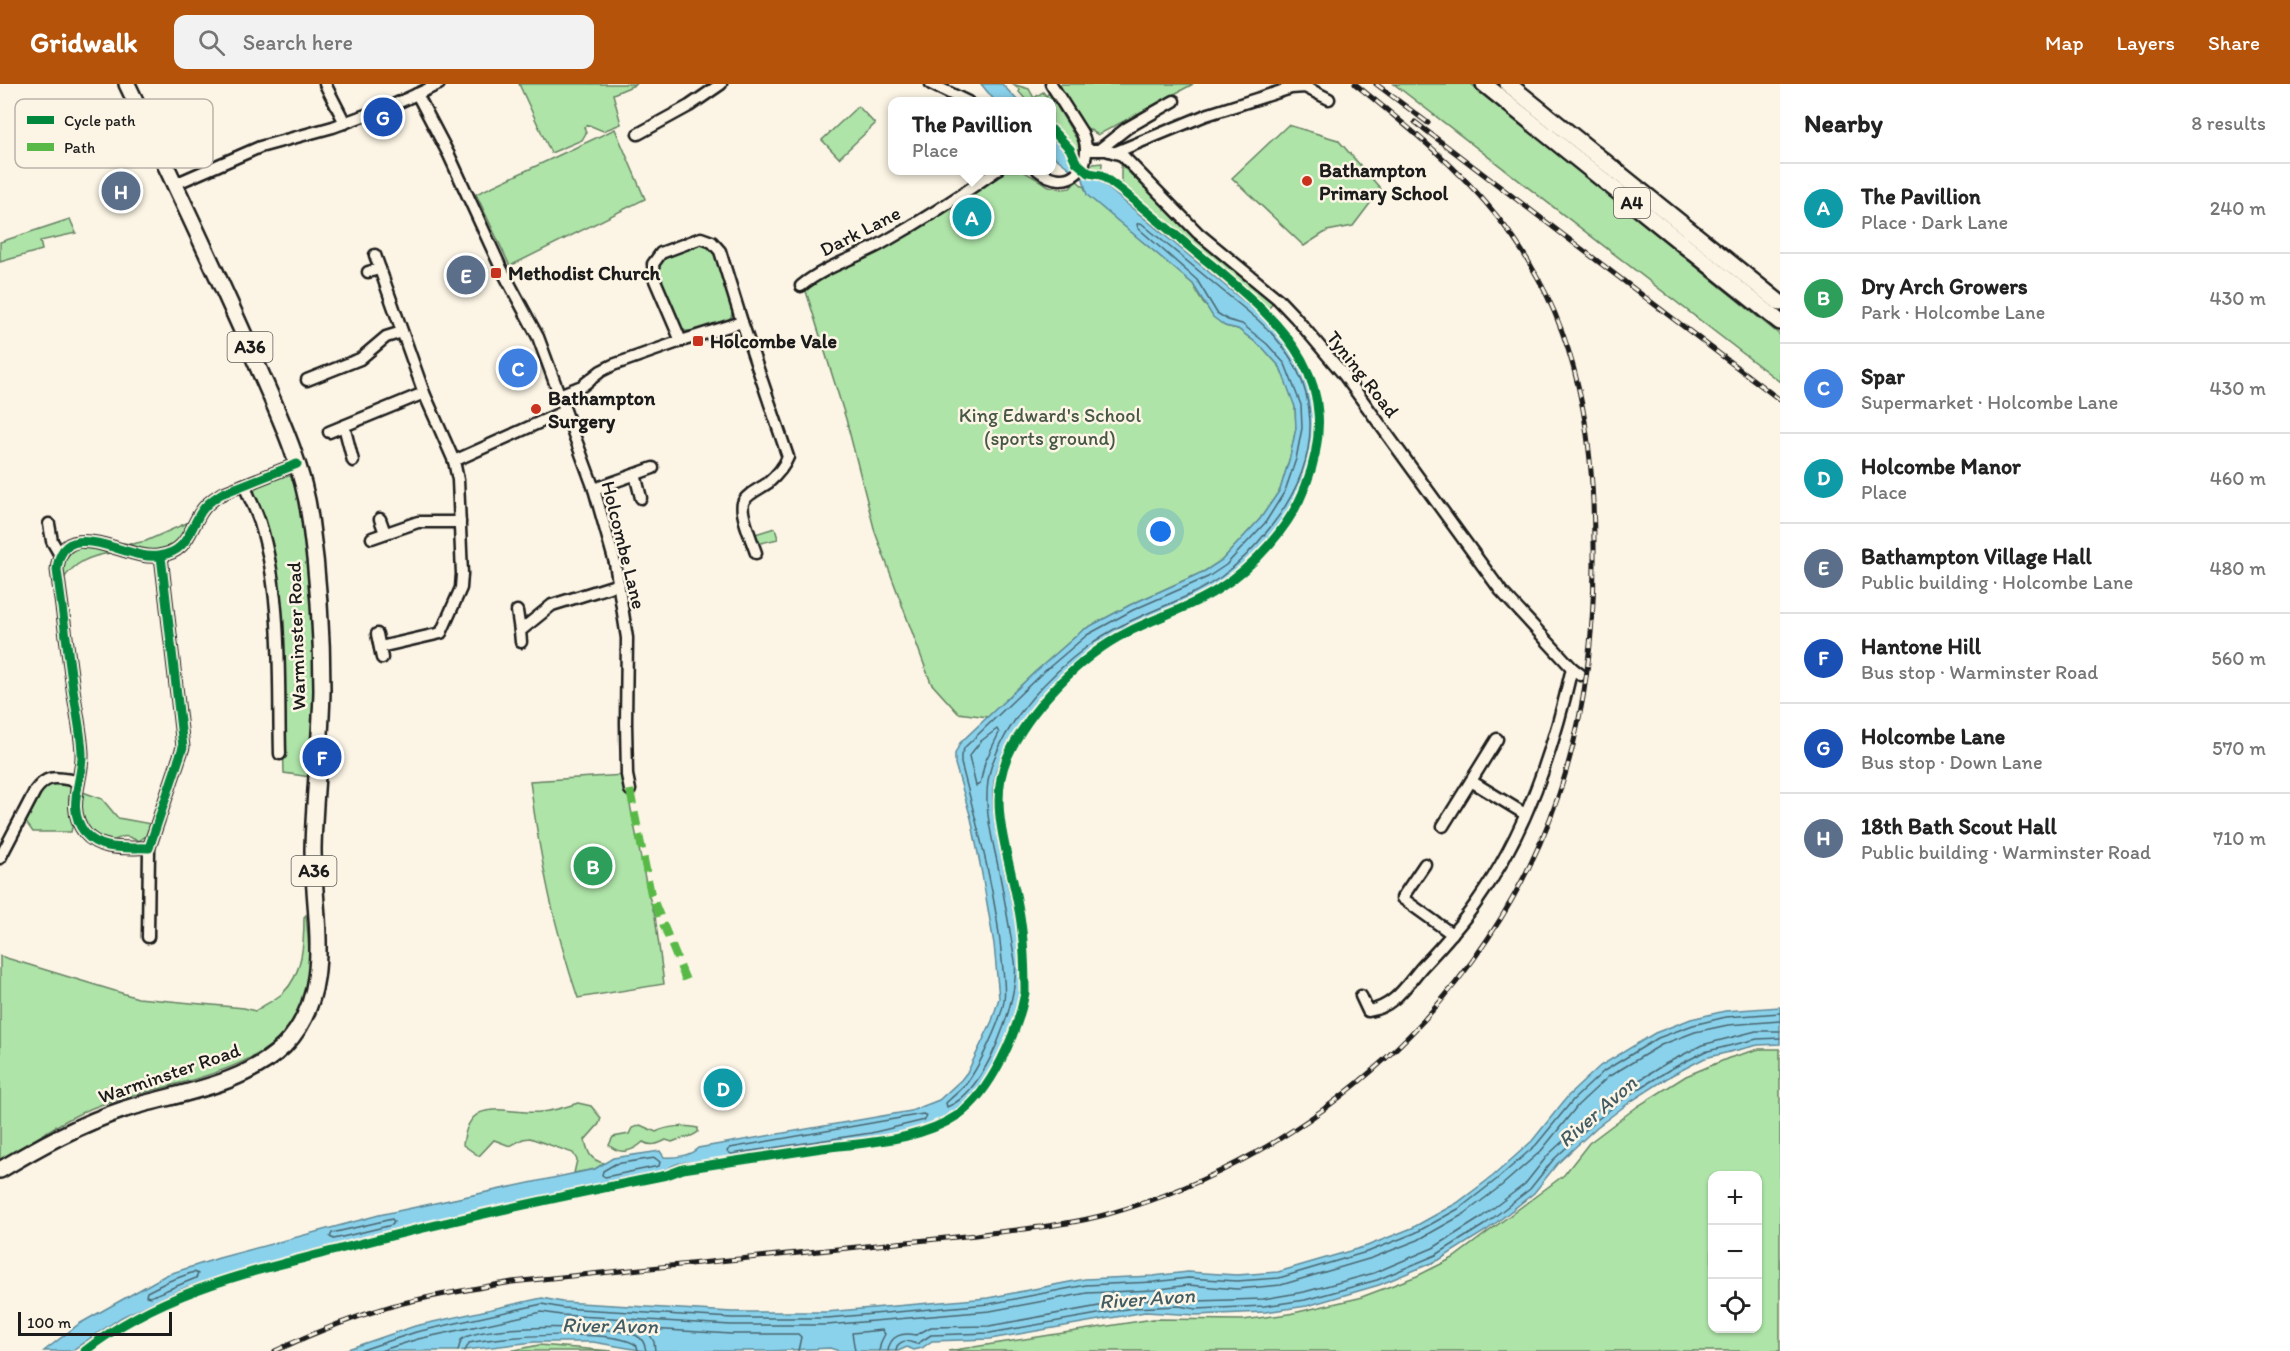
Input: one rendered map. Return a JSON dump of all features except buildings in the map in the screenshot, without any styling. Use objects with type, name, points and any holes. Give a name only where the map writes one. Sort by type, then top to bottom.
[{"type":"highway","name":"Warminster Road","points":[[127,84],[134,99]]},
{"type":"highway","name":"A4","points":[[1484,84],[1780,322]]},
{"type":"highway","name":"A4","points":[[1508,84],[1780,303]]},
{"type":"highway","name":"Warminster Road","points":[[0,1170],[51,1140],[83,1125],[124,1109],[224,1081],[249,1070],[283,1047],[302,1024],[318,972],[319,949],[313,851],[322,690],[317,590],[310,515],[297,464],[246,339],[168,168]]},
{"type":"street","points":[[325,84],[345,123]]},
{"type":"street","points":[[213,168],[260,147],[345,123],[439,84]]},
{"type":"street","points":[[638,134],[689,106],[722,84]]},
{"type":"street","points":[[931,84],[958,97]]},
{"type":"street","points":[[1051,84],[1082,133],[1091,153]]},
{"type":"street","points":[[1091,153],[1116,152],[1206,115],[1291,88],[1305,87],[1329,99]]},
{"type":"street","name":"Holcombe Lane","points":[[417,94],[449,155],[501,268],[532,324],[594,489],[619,584],[628,654],[626,723],[627,775],[630,790]]},
{"type":"street","points":[[1043,175],[1058,180],[1074,175],[1091,153],[1127,128],[1174,101]]},
{"type":"street","name":"Tyning Road","points":[[1116,152],[1128,160],[1198,233],[1278,299],[1295,317],[1344,375],[1501,591],[1576,671],[1542,776],[1502,864],[1452,934],[1402,993],[1392,1002],[1377,1010],[1368,1011],[1361,996]]},
{"type":"street","points":[[176,184],[212,168]]},
{"type":"street","name":"Dark Lane","points":[[801,286],[813,276],[879,245],[991,175]]},
{"type":"street","points":[[681,341],[654,278],[653,264],[661,253],[701,238],[712,242],[720,251],[788,457],[785,465],[770,481],[745,498],[742,504],[756,553]]},
{"type":"street","points":[[375,255],[424,393],[454,461],[458,480],[461,588],[441,633],[381,653],[377,634]]},
{"type":"street","points":[[368,272],[380,269]]},
{"type":"street","points":[[559,394],[582,386],[601,370],[613,365],[742,322]]},
{"type":"street","points":[[307,380],[334,365],[360,359],[386,337],[402,332]]},
{"type":"street","points":[[329,432],[424,393]]},
{"type":"street","points":[[454,461],[565,411]]},
{"type":"street","points":[[344,426],[353,460]]},
{"type":"street","points":[[149,848],[104,847],[95,843],[79,823],[75,796],[82,754],[57,570],[60,555],[64,548],[73,543],[86,541],[146,558],[160,556],[180,547],[194,527],[200,513],[210,501],[244,484],[297,464]]},
{"type":"street","points":[[594,489],[653,468]]},
{"type":"street","points":[[635,474],[641,498]]},
{"type":"street","points":[[244,484],[259,521],[269,558],[277,619],[280,754]]},
{"type":"street","points":[[380,519],[385,533]]},
{"type":"street","points":[[372,538],[418,522],[460,522]]},
{"type":"street","points":[[49,524],[52,541],[60,555]]},
{"type":"street","points":[[148,937],[149,848],[183,747],[160,556]]},
{"type":"street","points":[[517,611],[521,636],[552,605],[619,584]]},
{"type":"street","points":[[1443,826],[1497,739]]},
{"type":"street","points":[[0,858],[34,791],[41,783],[47,778],[77,781]]},
{"type":"street","points":[[1471,781],[1525,814]]},
{"type":"street","points":[[1425,864],[1402,898],[1452,934]]},
{"type":"green space","points":[[519,84],[637,84],[613,94],[621,124],[603,131],[589,125],[584,127],[586,133],[582,140],[551,153]]},
{"type":"green space","points":[[1012,84],[1029,89],[1033,97],[1023,97],[1020,90]]},
{"type":"green space","points":[[1058,84],[1193,84],[1098,135],[1084,126]]},
{"type":"green space","points":[[1394,84],[1471,84],[1780,335],[1780,382]]},
{"type":"green space","points":[[1043,92],[1046,96],[1049,93],[1051,97],[1036,97]]},
{"type":"green space","points":[[1056,105],[1079,143],[1081,152],[1078,162],[1072,150],[1056,132]]},
{"type":"green space","points":[[858,106],[875,124],[839,158],[822,140]]},
{"type":"green space","points":[[1288,125],[1338,140],[1381,189],[1353,226],[1327,231],[1304,246],[1232,178]]},
{"type":"green space","points":[[615,129],[645,199],[510,266],[476,194]]},
{"type":"green space","points":[[1102,163],[1101,176],[1122,194],[1125,189],[1121,180],[1121,165],[1215,255],[1271,298],[1272,304],[1264,315],[1096,178],[1093,172],[1087,170],[1093,164]]},
{"type":"green space","name":"King Edward's School (sports ground)","points":[[994,175],[1030,175],[1049,186],[1062,189],[1070,188],[1077,181],[1088,195],[1193,284],[1203,303],[1225,326],[1238,329],[1263,348],[1280,367],[1295,407],[1296,428],[1280,490],[1260,519],[1222,560],[1205,571],[1130,605],[1083,630],[988,717],[958,713],[931,683],[875,532],[846,419],[805,288],[880,247]]},
{"type":"green space","points":[[70,219],[76,233],[40,241],[42,250],[0,262],[0,242]]},
{"type":"green space","points":[[702,243],[710,244],[716,253],[733,310],[727,321],[693,331],[685,331],[679,326],[658,277],[657,266],[664,257]]},
{"type":"green space","points":[[281,476],[290,476],[296,485],[302,515],[312,612],[316,706],[310,777],[284,773],[280,617],[253,495],[260,484]]},
{"type":"green space","points":[[191,521],[186,533],[177,543],[159,553],[144,553],[111,542],[132,544],[146,541]]},
{"type":"green space","points":[[775,528],[778,539],[757,544],[752,535]]},
{"type":"green space","points":[[88,546],[110,553],[78,564],[63,580],[59,577],[71,552]]},
{"type":"green space","points":[[624,775],[648,893],[655,916],[664,984],[578,998],[548,891],[530,781]]},
{"type":"green space","points":[[54,781],[70,786],[69,806],[73,822],[71,832],[33,832],[25,821],[40,791]]},
{"type":"green space","points":[[80,791],[102,799],[118,818],[151,824],[147,835],[139,841],[125,837],[111,842],[94,836],[88,830],[82,816]]},
{"type":"green space","points":[[306,915],[308,984],[302,1006],[289,1029],[269,1047],[215,1073],[89,1109],[50,1130],[0,1163],[0,956],[138,998],[255,1011],[283,993],[295,977],[301,957]]},
{"type":"green space","points":[[1759,1049],[1780,1049],[1780,1351],[948,1351],[1153,1319],[1243,1320],[1289,1314],[1359,1298],[1417,1276],[1453,1258],[1564,1175],[1589,1143],[1638,1106],[1686,1076],[1729,1058]]},
{"type":"green space","points":[[578,1103],[591,1106],[601,1118],[599,1124],[585,1140],[590,1155],[604,1163],[595,1169],[574,1173],[577,1160],[573,1153],[530,1138],[510,1146],[494,1140],[479,1156],[463,1145],[467,1129],[473,1118],[481,1112],[502,1110],[541,1112]]},
{"type":"green space","points":[[640,1125],[656,1132],[665,1128],[682,1126],[698,1128],[698,1132],[672,1142],[666,1140],[652,1145],[643,1142],[626,1151],[609,1145],[613,1137],[629,1134],[632,1128]]},
{"type":"green space","points":[[539,1345],[612,1351],[510,1351]]},
{"type":"water","points":[[981,84],[1002,84],[1014,97],[992,97]]},
{"type":"water","points":[[1056,141],[1083,171],[1096,178],[1276,328],[1305,370],[1315,399],[1317,425],[1314,450],[1295,501],[1280,525],[1244,565],[1212,589],[1122,631],[1085,655],[1049,688],[1019,726],[1007,746],[998,765],[993,801],[997,836],[1018,932],[1023,975],[1010,1029],[993,1066],[972,1097],[942,1119],[883,1138],[706,1164],[683,1162],[662,1172],[309,1251],[182,1289],[122,1317],[71,1351],[44,1351],[79,1324],[166,1275],[219,1258],[379,1215],[595,1169],[613,1158],[660,1151],[664,1157],[677,1157],[687,1155],[698,1148],[911,1111],[939,1100],[961,1080],[968,1071],[992,1021],[999,998],[994,944],[982,874],[971,818],[955,764],[955,754],[960,743],[1083,630],[1130,605],[1205,571],[1222,560],[1260,519],[1280,490],[1296,428],[1295,407],[1280,367],[1263,348],[1238,329],[1225,326],[1213,317],[1193,284],[1087,195],[1083,179],[1056,158]]},
{"type":"water","name":"River Avon","points":[[1780,1007],[1780,1044],[1758,1045],[1705,1058],[1672,1075],[1597,1127],[1557,1164],[1534,1193],[1487,1230],[1439,1260],[1379,1285],[1307,1306],[1265,1312],[1196,1315],[1145,1312],[990,1339],[932,1341],[922,1348],[914,1350],[907,1347],[898,1351],[839,1351],[830,1348],[771,1351],[645,1351],[593,1342],[534,1342],[457,1351],[342,1351],[415,1326],[542,1298],[562,1302],[732,1312],[826,1312],[988,1298],[1085,1279],[1188,1272],[1237,1275],[1278,1272],[1367,1246],[1412,1228],[1457,1203],[1493,1176],[1532,1141],[1568,1096],[1600,1066],[1655,1033],[1691,1019],[1725,1011]]},
{"type":"railway","points":[[275,1351],[334,1326],[395,1305],[512,1282],[976,1235],[1059,1224],[1108,1214],[1184,1188],[1256,1153],[1323,1110],[1385,1059],[1440,1002],[1488,938],[1528,869],[1568,766],[1581,708],[1590,650],[1594,591],[1592,484],[1583,408],[1574,370],[1563,334],[1530,264],[1513,237],[1473,188],[1428,145],[1355,84]]},
{"type":"railway","points":[[1376,84],[1428,123]]},
{"type":"railway","points":[[1415,122],[1780,400]]},
{"type":"marked path","points":[[630,790],[651,894],[687,983]]},
{"type":"cycle path","points":[[85,1351],[143,1313],[207,1286],[273,1266],[421,1228],[667,1175],[683,1169],[910,1135],[943,1124],[958,1115],[981,1092],[1001,1060],[1016,1025],[1025,993],[1022,927],[1002,832],[999,794],[1001,776],[1016,740],[1042,703],[1092,655],[1128,632],[1206,596],[1244,570],[1270,544],[1291,515],[1306,485],[1316,448],[1318,416],[1313,386],[1302,360],[1285,335],[1240,289],[1144,209],[1101,175],[1089,173],[1076,162],[1070,149],[1056,134]]},
{"type":"cycle path","points":[[161,556],[183,747],[149,848],[106,846],[91,839],[85,833],[76,814],[76,794],[82,753],[57,570],[62,553],[71,544],[83,541],[145,556],[168,554],[181,546],[203,509],[215,498],[297,464]]},
{"type":"place","name":"Holcombe Lane","points":[[383,117]]},
{"type":"place","name":"Bathampton Primary School","points":[[1307,181]]},
{"type":"place","name":"18th Bath Scout Hall","points":[[121,191]]},
{"type":"place","name":"The Pavillion","points":[[972,217]]},
{"type":"place","name":"Methodist Church","points":[[496,273]]},
{"type":"place","name":"Bathampton Village Hall","points":[[466,275]]},
{"type":"place","name":"Holcombe Vale","points":[[698,341]]},
{"type":"place","name":"Spar","points":[[518,368]]},
{"type":"place","name":"Bathampton Surgery","points":[[536,409]]},
{"type":"place","name":"Hantone Hill","points":[[322,757]]},
{"type":"place","name":"Dry Arch Growers","points":[[593,866]]},
{"type":"place","name":"Holcombe Manor","points":[[723,1088]]}]
